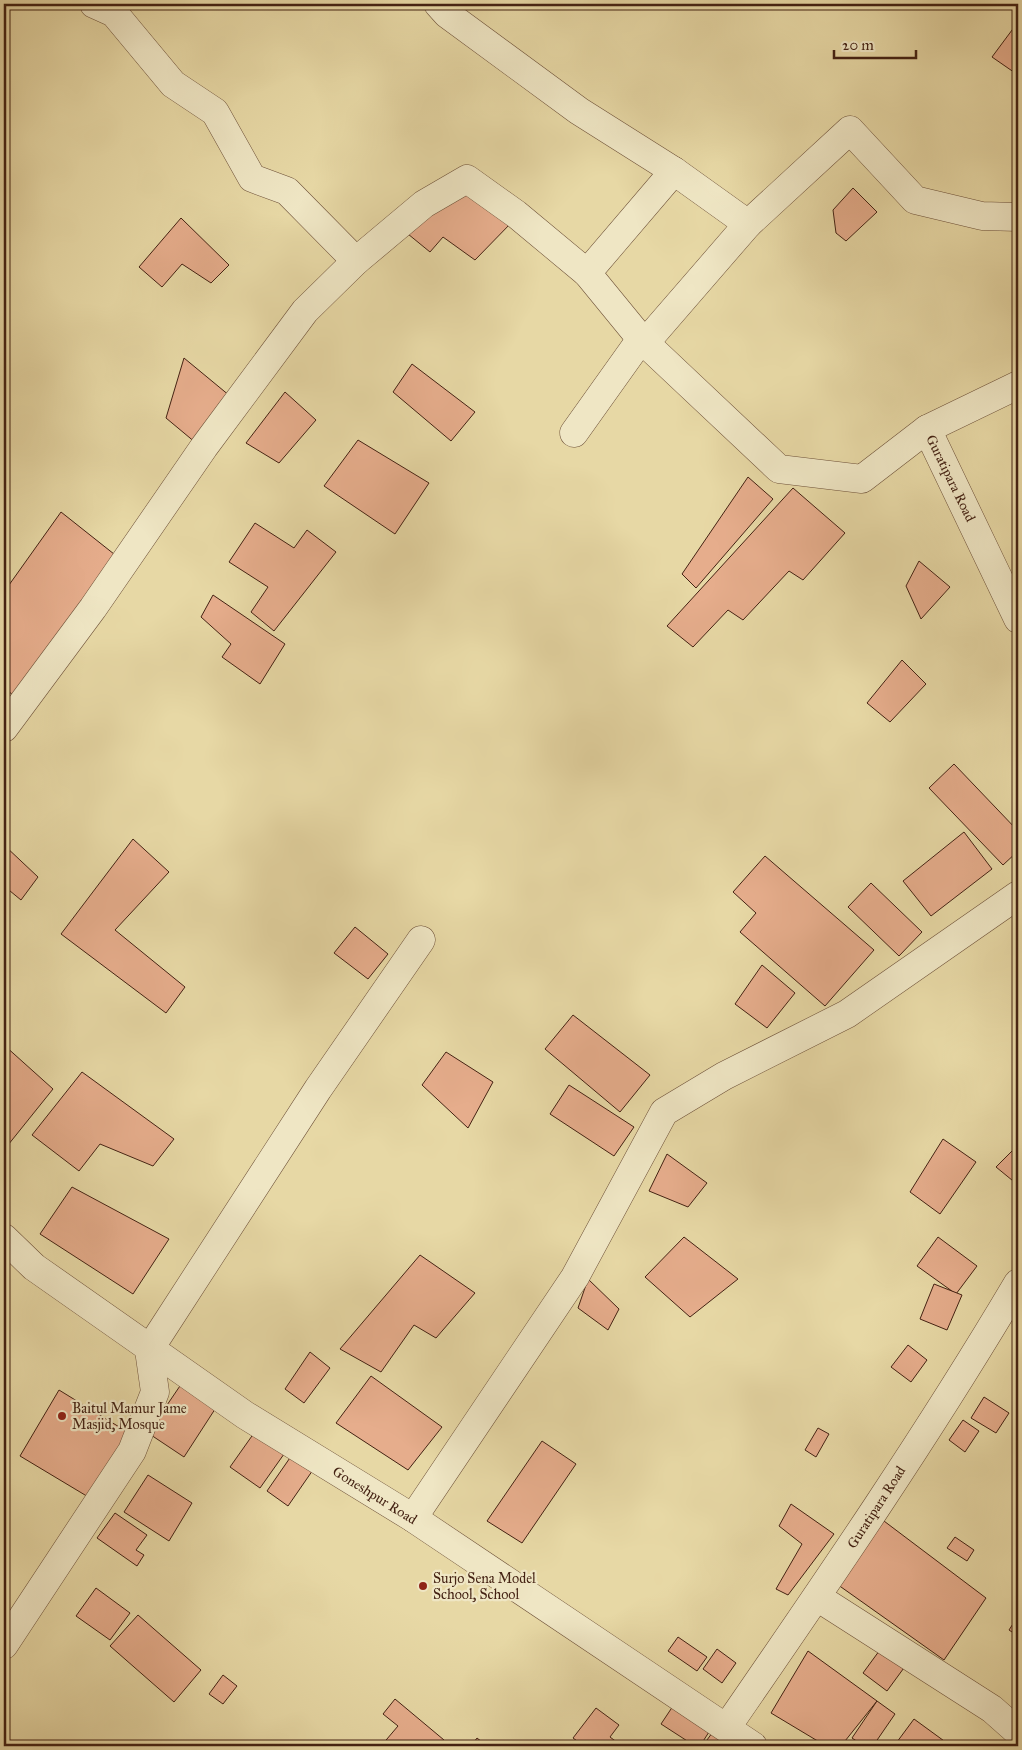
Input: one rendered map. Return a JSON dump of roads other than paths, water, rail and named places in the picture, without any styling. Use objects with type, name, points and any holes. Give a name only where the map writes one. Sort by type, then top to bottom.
[{"type":"street","points":[[94,4],[114,13],[173,84],[215,112],[252,178],[287,191],[356,261]]},
{"type":"street","points":[[438,4],[447,14],[579,111],[674,172],[748,224]]},
{"type":"street","points":[[574,433],[643,341],[748,224],[850,130],[915,200],[982,216],[1018,217]]},
{"type":"street","points":[[587,273],[674,172]]},
{"type":"street","points":[[4,728],[93,608],[204,446],[305,311],[356,261],[424,204],[467,179],[516,214],[587,273],[643,341],[778,469],[862,479],[927,429]]},
{"type":"street","name":"Guratipara Road","points":[[1018,385],[927,429],[1018,619]]},
{"type":"street","points":[[413,1518],[575,1277],[664,1112],[724,1076],[847,1014],[1018,896]]},
{"type":"street","points":[[4,1645],[132,1451],[155,1392],[149,1350],[318,1089],[421,940]]},
{"type":"street","name":"Goneshpur Road","points":[[4,1238],[34,1267],[149,1350],[245,1415],[413,1518],[753,1746]]},
{"type":"street","name":"Guratipara Road","points":[[727,1727],[817,1597],[987,1336],[1018,1283]]},
{"type":"street","points":[[817,1597],[992,1710],[1018,1732]]},
{"type":"place","name":"Baitul Mamur Jame Masjid, Mosque","points":[[62,1416]]},
{"type":"place","name":"Surjo Sena Model School, School","points":[[423,1586]]}]
